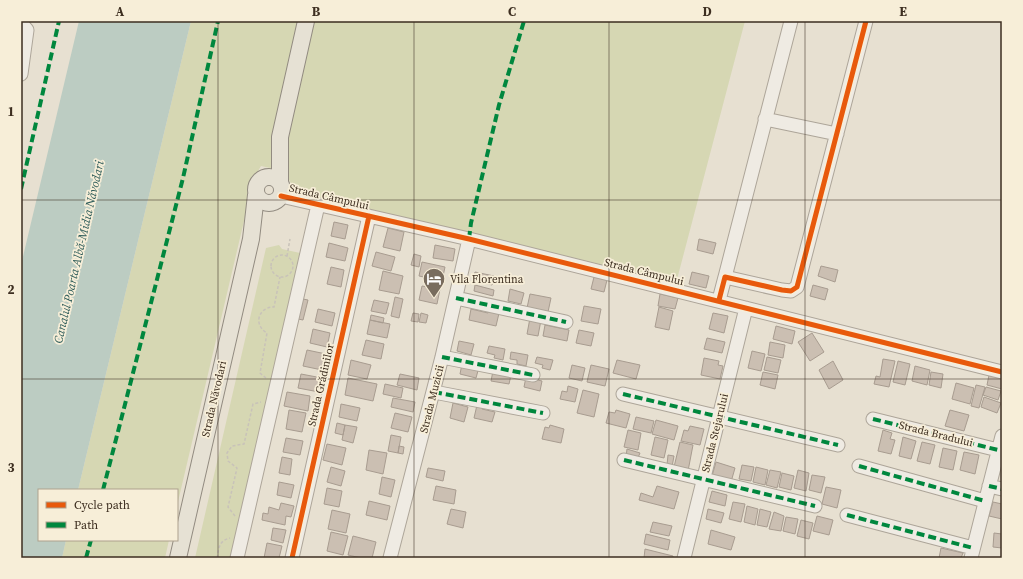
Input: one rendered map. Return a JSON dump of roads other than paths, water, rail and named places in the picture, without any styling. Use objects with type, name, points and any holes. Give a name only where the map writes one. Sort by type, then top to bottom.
[{"type":"main road","points":[[278,194],[280,137],[306,21]]},
{"type":"main road","name":"Strada Năvodari","points":[[178,558],[251,239],[256,186],[261,179],[280,137]]},
{"type":"main road","points":[[261,179],[270,177],[278,194]]},
{"type":"main road","points":[[256,195],[262,202],[278,194]]},
{"type":"main road","name":"Strada Năvodari","points":[[251,239],[278,194]]},
{"type":"street","points":[[719,300],[790,21]]},
{"type":"street","points":[[725,277],[782,290],[791,290],[797,287],[866,21]]},
{"type":"street","points":[[21,74],[27,38],[27,30],[23,24]]},
{"type":"street","points":[[765,119],[837,134]]},
{"type":"street","name":"Strada Câmpului","points":[[278,194],[318,205],[469,239],[719,300],[1002,372]]},
{"type":"street","points":[[237,558],[318,205]]},
{"type":"street","name":"Strada Grădinilor","points":[[292,558],[369,216]]},
{"type":"street","name":"Strada Muzicii","points":[[390,558],[434,392],[469,239]]},
{"type":"street","points":[[456,298],[566,322]]},
{"type":"street","name":"Strada Stejarului","points":[[684,558],[746,308]]},
{"type":"street","points":[[442,357],[533,375]]},
{"type":"street","points":[[434,392],[543,413]]},
{"type":"street","points":[[623,394],[838,445]]},
{"type":"street","name":"Strada Bradului","points":[[873,419],[998,450]]},
{"type":"street","points":[[847,516],[972,553],[1002,436]]},
{"type":"street","points":[[624,460],[815,506]]},
{"type":"street","points":[[859,466],[985,501]]},
{"type":"street","points":[[989,486],[1002,489]]},
{"type":"water","name":"Canalul Poarta Albă-Midia Năvodari","points":[[79,21],[191,21],[78,489],[38,489],[38,541],[66,541],[62,558],[21,558],[21,265]]},
{"type":"place","name":"Vila Florentina","points":[[434,298]]}]
